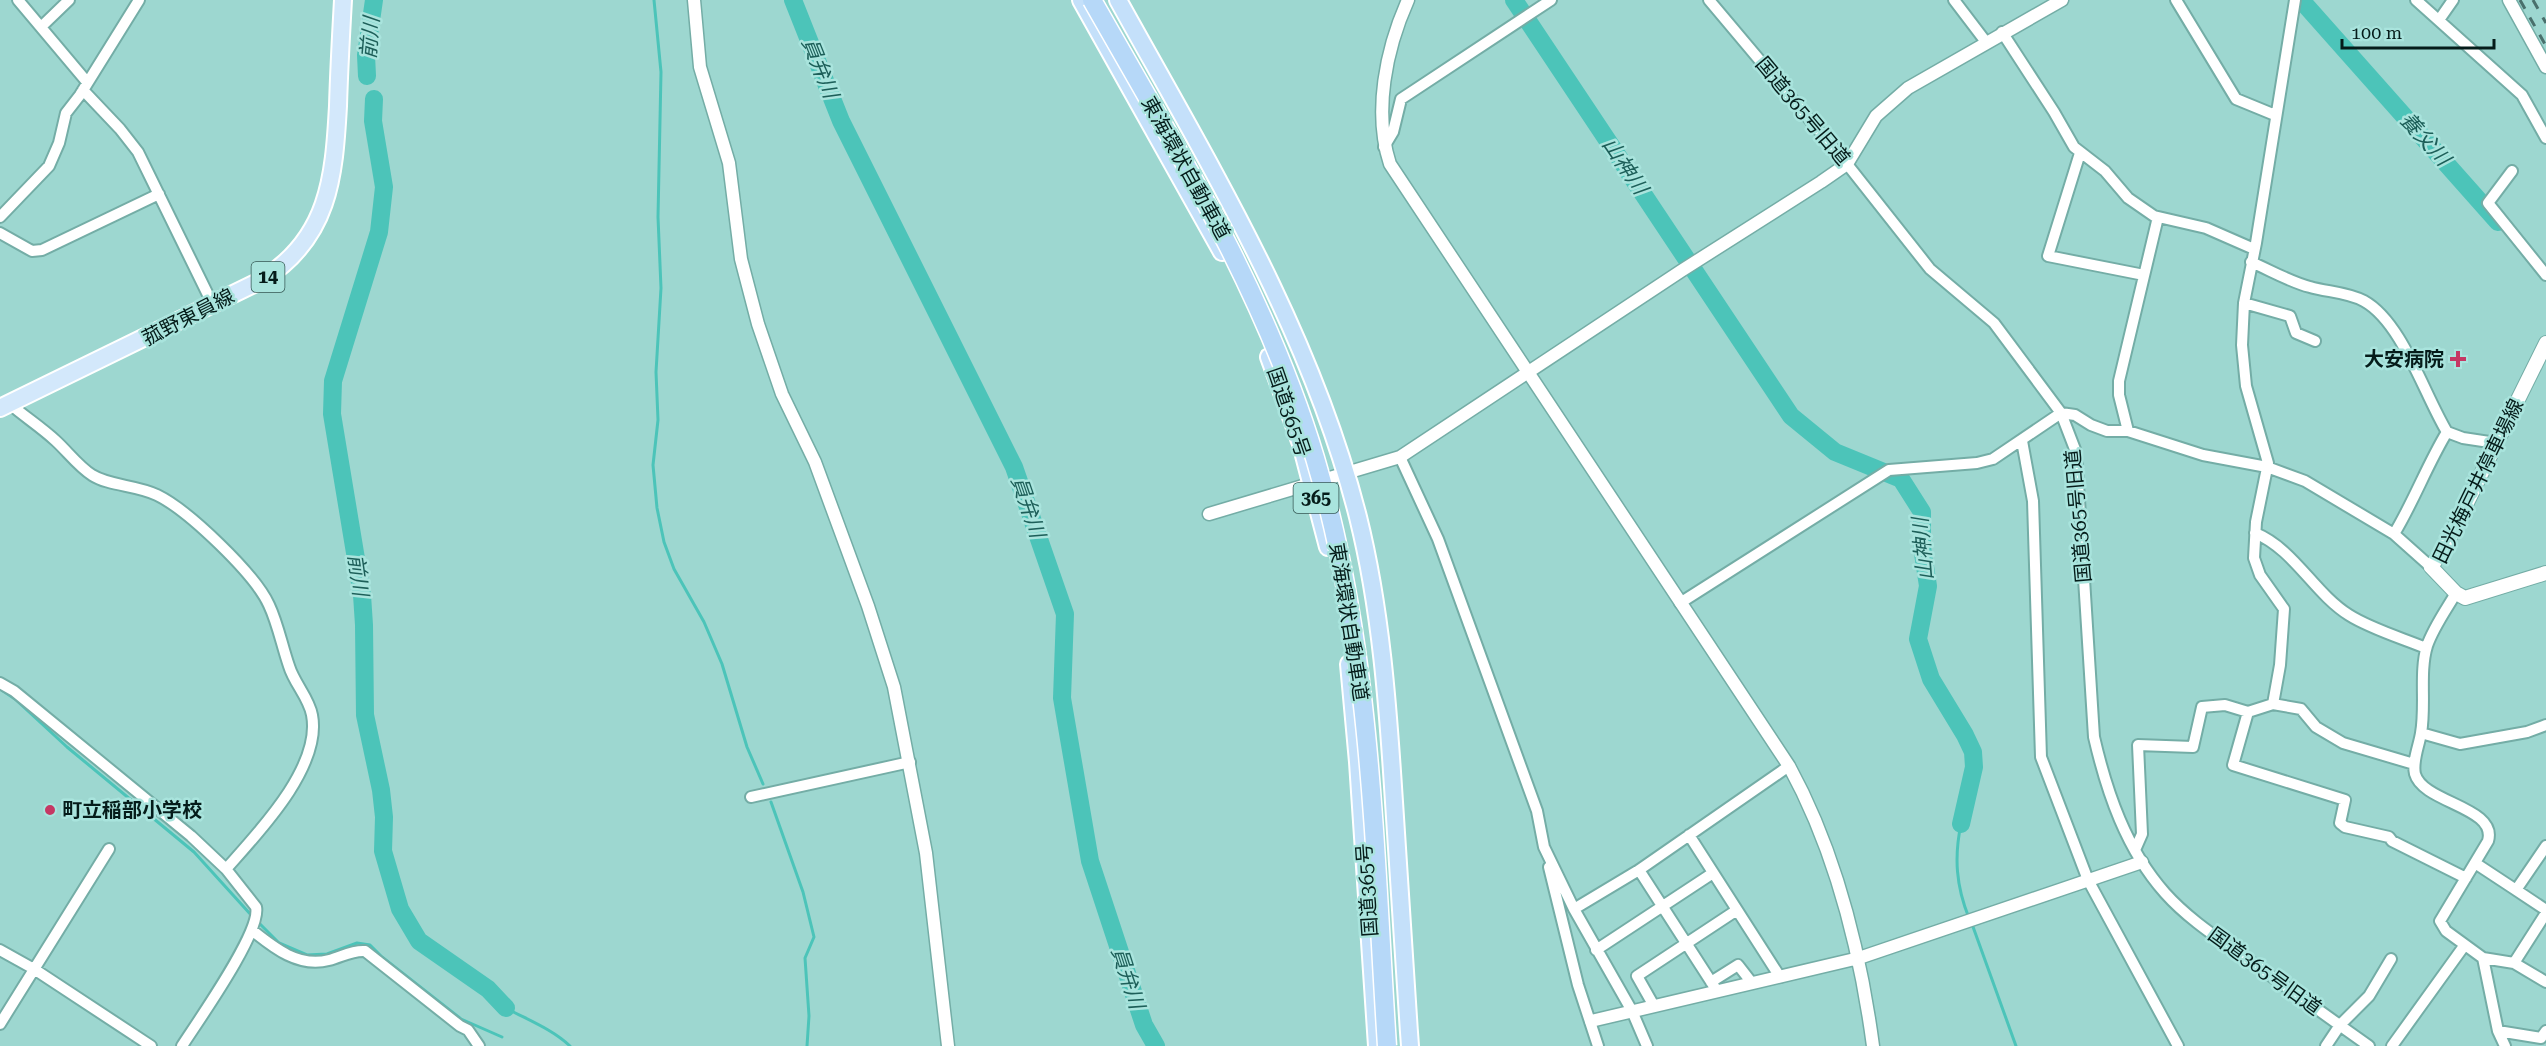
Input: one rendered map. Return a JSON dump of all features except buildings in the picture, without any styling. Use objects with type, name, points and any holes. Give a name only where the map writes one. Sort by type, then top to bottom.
[{"type":"highway","name":"国道365号","points":[[1081,0],[1218,245],[1240,289],[1284,396],[1313,485],[1334,573],[1350,673],[1377,1046]]},
{"type":"highway","name":"東海環状自動車道","points":[[1092,0],[1232,251],[1265,323],[1315,458],[1346,588],[1362,686],[1387,1046]]},
{"type":"highway","name":"国道365号","points":[[1118,0],[1236,212],[1263,266],[1311,373],[1359,518],[1372,587],[1382,661],[1390,744],[1410,1046]]},
{"type":"main road","name":"菰野東員線","points":[[4,405],[271,275],[298,250],[321,213],[331,180],[343,0]]},
{"type":"main road","name":"田光梅戸井停車場線","points":[[2546,343],[2446,545],[2431,567],[2456,593],[2465,598],[2546,573]]},
{"type":"street","points":[[18,0],[42,26],[85,86],[134,146],[213,305]]},
{"type":"street","points":[[42,26],[69,0]]},
{"type":"street","points":[[0,217],[49,166],[59,143],[66,113],[140,0]]},
{"type":"street","points":[[694,0],[700,67],[729,163],[741,259],[758,324],[782,394],[815,462],[868,606],[894,687],[926,853],[948,1046]]},
{"type":"street","points":[[1408,0],[1389,58],[1381,120],[1384,147],[1390,164],[1788,766],[1810,807],[1838,885],[1859,958],[1873,1046]]},
{"type":"street","points":[[1384,147],[1393,132],[1401,99],[1551,0]]},
{"type":"street","name":"国道365号旧道","points":[[1708,0],[1847,164],[1930,269],[1994,323],[2061,412],[2076,452],[2094,737],[2104,779],[2120,820],[2142,862],[2166,893],[2200,925],[2368,1046]]},
{"type":"street","points":[[1954,0],[1986,42]]},
{"type":"street","points":[[1209,514],[1401,457],[1681,271],[1821,183],[1847,164],[1876,116],[1897,97],[2002,32],[2062,0]]},
{"type":"street","points":[[2176,0],[2236,99],[2276,115]]},
{"type":"street","points":[[2416,0],[2522,94],[2546,138]]},
{"type":"street","points":[[2439,20],[2453,0]]},
{"type":"street","points":[[2509,0],[2546,67]]},
{"type":"street","points":[[2273,705],[2280,665],[2284,609],[2257,568],[2254,558],[2255,532],[2268,463],[2244,374],[2242,345],[2244,303],[2294,3]]},
{"type":"street","points":[[2002,32],[2080,153],[2104,171],[2128,198],[2158,217],[2206,228],[2254,249]]},
{"type":"street","points":[[2080,153],[2048,256],[2144,275]]},
{"type":"street","points":[[2512,171],[2488,203],[2546,274]]},
{"type":"street","points":[[0,247],[5,236],[32,250],[42,250],[159,194]]},
{"type":"street","points":[[2128,431],[2119,395],[2119,381],[2158,217]]},
{"type":"street","points":[[2251,262],[2302,285],[2348,295],[2372,307],[2382,315],[2401,342],[2447,432],[2463,438],[2496,443]]},
{"type":"street","points":[[2244,303],[2290,316],[2296,333],[2315,341]]},
{"type":"street","points":[[4,405],[54,439],[92,475],[109,482],[132,485],[159,495],[194,521],[252,579],[270,606],[291,674],[311,712],[314,729],[303,765],[291,788],[261,829],[226,869]]},
{"type":"street","points":[[1680,603],[1889,470],[1977,463],[1993,459],[2061,412],[2075,415],[2107,431],[2128,431],[2203,455],[2267,467],[2321,489],[2394,534],[2431,567]]},
{"type":"street","points":[[2394,534],[2409,510],[2430,461],[2447,432]]},
{"type":"street","points":[[2022,441],[2032,501],[2041,757],[2088,880],[2178,1046]]},
{"type":"street","points":[[1401,457],[1438,539],[1538,811],[1544,847],[1578,985],[1598,1046]]},
{"type":"street","points":[[2255,532],[2264,536],[2283,552],[2322,592],[2350,615],[2426,648]]},
{"type":"street","points":[[2456,593],[2426,648],[2421,733],[2414,764],[2415,774],[2420,783],[2444,799],[2478,816],[2488,826],[2490,834],[2488,841],[2439,921],[2446,931],[2483,958],[2514,963],[2546,982]]},
{"type":"street","points":[[0,683],[14,691],[191,836],[226,869],[256,907],[255,923],[182,1046]]},
{"type":"street","points":[[2135,850],[2142,834],[2138,745],[2193,747],[2202,707],[2224,705],[2248,712],[2273,705],[2301,709],[2316,728],[2343,743],[2414,764]]},
{"type":"street","points":[[2248,712],[2233,765],[2345,800],[2340,823],[2344,827],[2389,837],[2392,841],[2466,878]]},
{"type":"street","points":[[2421,733],[2460,744],[2527,732],[2546,725]]},
{"type":"street","points":[[751,796],[910,762]]},
{"type":"street","points":[[1574,909],[1640,870],[1788,766]]},
{"type":"street","points":[[1689,835],[1780,977]]},
{"type":"street","points":[[2516,890],[2546,846]]},
{"type":"street","points":[[1544,847],[1574,909],[1632,1011],[1647,1046]]},
{"type":"street","points":[[0,1024],[109,849]]},
{"type":"street","points":[[1591,1021],[1654,1006],[1714,986],[1752,983],[1859,958],[2142,862]]},
{"type":"street","points":[[2475,863],[2546,911],[2514,963]]},
{"type":"street","points":[[1640,870],[1714,986]]},
{"type":"street","points":[[1596,950],[1713,873]]},
{"type":"street","points":[[1654,1006],[1637,976],[1737,910]]},
{"type":"street","points":[[255,923],[279,950],[305,961],[320,962],[365,951],[468,1030],[478,1046]]},
{"type":"street","points":[[2392,1046],[2464,946]]},
{"type":"street","points":[[0,950],[34,969],[151,1046]]},
{"type":"street","points":[[2483,958],[2498,1031],[2505,1046]]},
{"type":"street","points":[[2326,1046],[2340,1026],[2369,996],[2391,959]]},
{"type":"street","points":[[1714,986],[1738,965],[1752,983]]},
{"type":"street","points":[[2498,1031],[2544,1037]]},
{"type":"waterway","name":"前川","points":[[367,76],[366,55],[374,0]]},
{"type":"waterway","points":[[654,0],[661,72],[658,217],[661,288],[656,372],[658,420],[653,465],[657,508],[664,542],[674,569],[704,622],[722,664],[747,747],[763,784]]},
{"type":"waterway","name":"員弁川","points":[[793,0],[841,121],[1014,467],[1065,614],[1062,698],[1090,861],[1144,1025],[1156,1046]]},
{"type":"waterway","name":"山神川","points":[[1514,0],[1791,416],[1835,452],[1901,479],[1922,512],[1922,547],[1928,586],[1918,639],[1931,679],[1973,752],[1974,767],[1961,824]]},
{"type":"waterway","name":"養父川","points":[[2301,0],[2498,222]]},
{"type":"waterway","name":"前川","points":[[374,99],[373,121],[384,187],[379,232],[333,381],[332,414],[362,595],[365,715],[381,790],[384,817],[383,851],[400,909],[419,941],[488,989],[506,1008]]},
{"type":"waterway","points":[[0,689],[15,699],[67,747],[194,852],[252,916]]},
{"type":"waterway","points":[[771,802],[803,892],[814,937],[805,958],[809,1016],[807,1046]]},
{"type":"waterway","name":"山神川","points":[[1961,824],[1957,848],[1957,871],[1961,894],[1969,918]]},
{"type":"waterway","points":[[257,921],[279,943],[307,955],[327,954],[357,943],[370,945],[461,1019],[502,1037]]},
{"type":"waterway","name":"山神川","points":[[1972,924],[2016,1046]]},
{"type":"waterway","points":[[506,1008],[548,1030],[570,1046]]},
{"type":"railway","points":[[2520,0],[2546,46]]},
{"type":"railway","points":[[2533,0],[2546,23]]},
{"type":"place","name":"大安病院","points":[[2458,359]]},
{"type":"place","name":"町立稲部小学校","points":[[50,810]]}]
